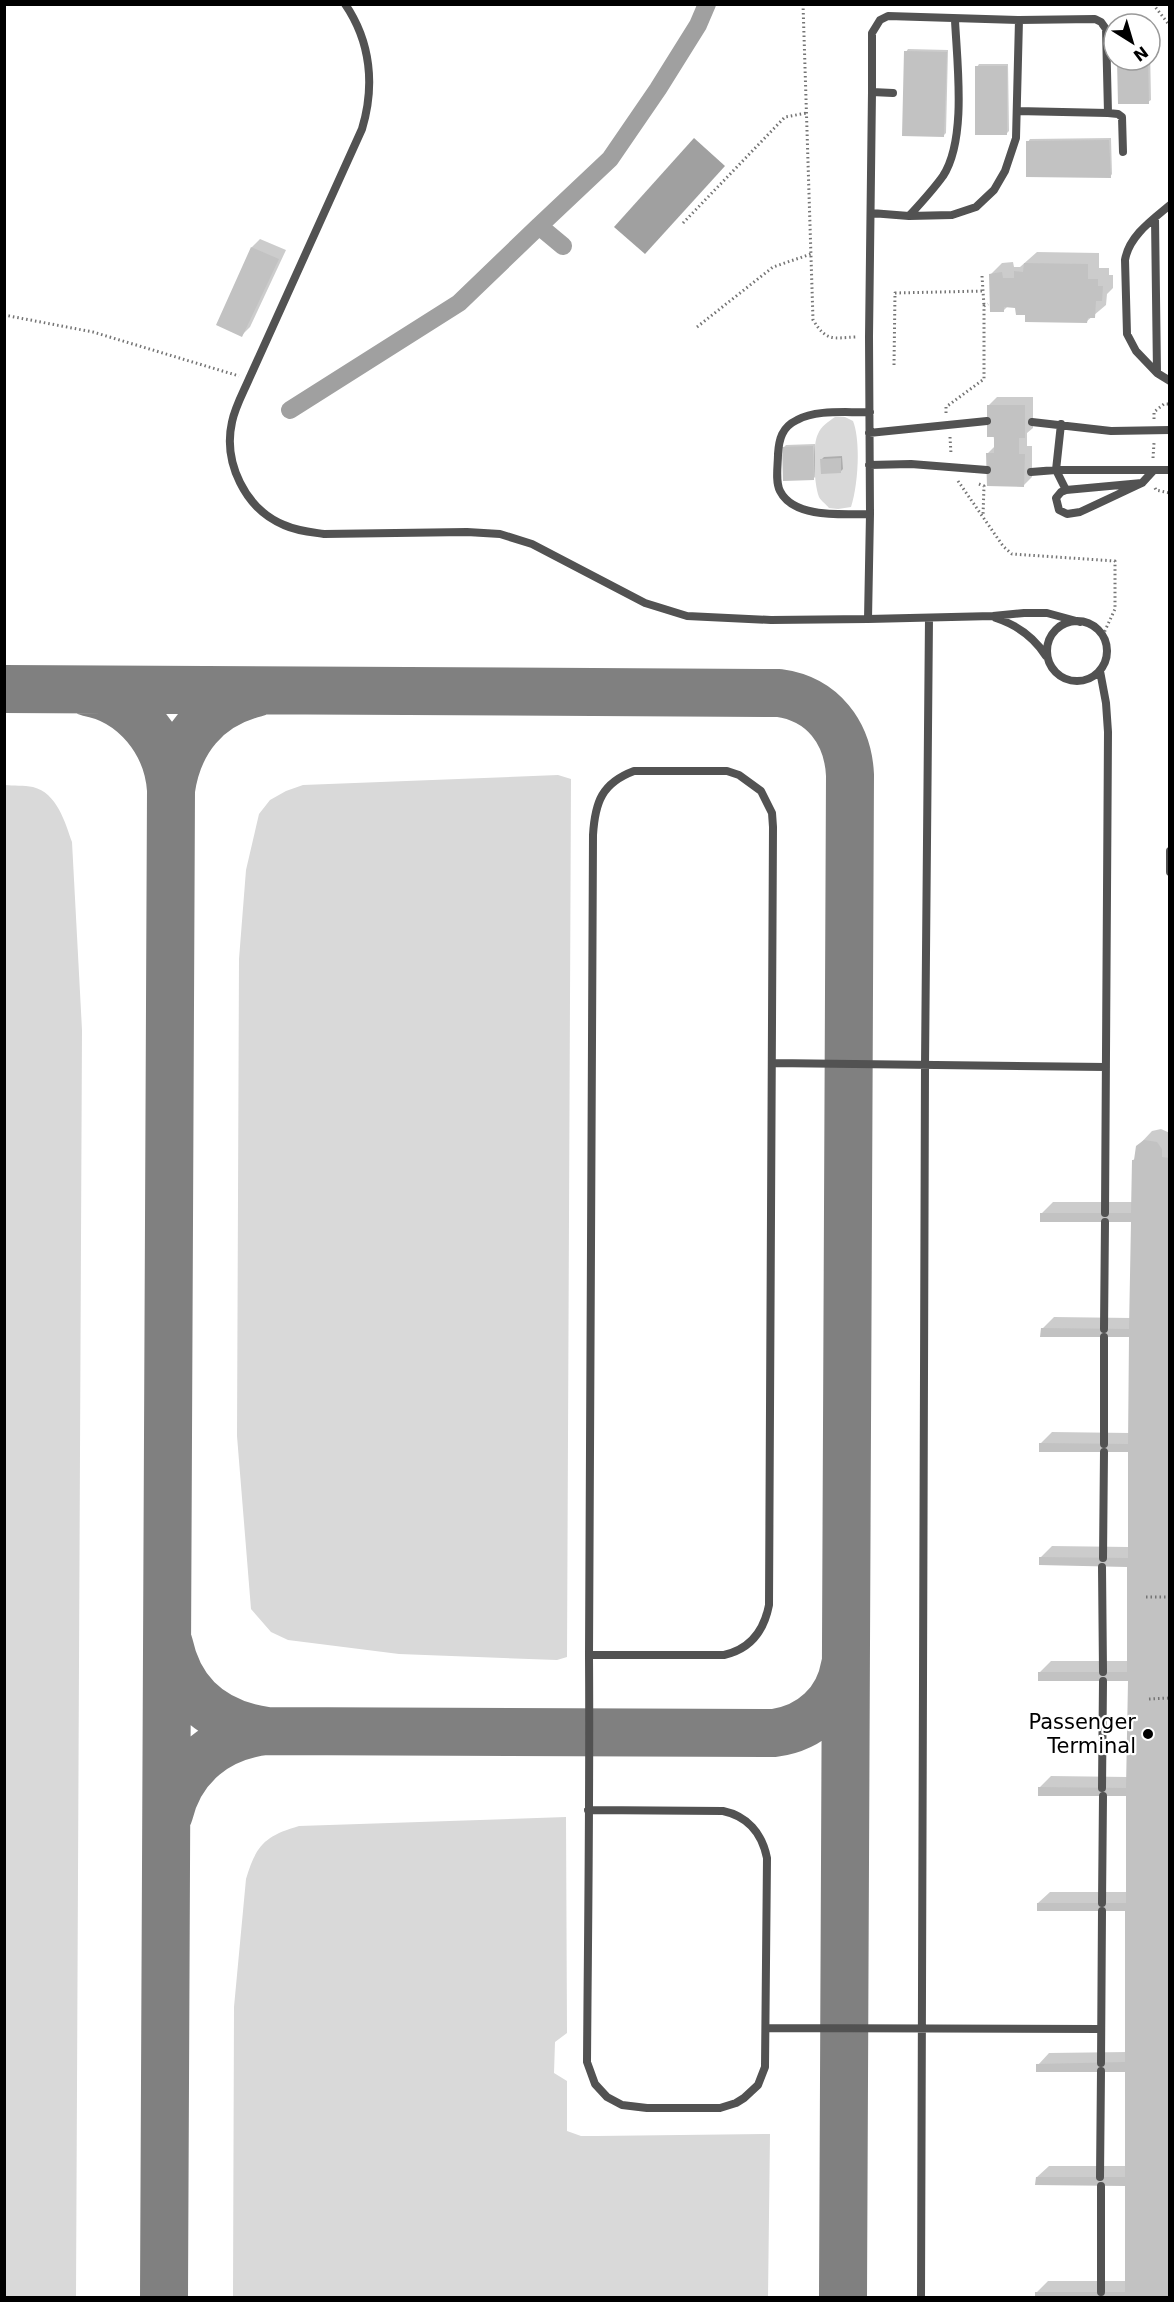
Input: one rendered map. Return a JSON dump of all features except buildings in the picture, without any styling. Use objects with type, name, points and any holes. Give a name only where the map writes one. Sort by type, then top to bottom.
[{"type":"lane","points":[[345,4],[363,39],[369,62],[371,84],[368,111],[350,158],[249,379],[232,422],[230,437],[233,464],[249,498],[268,516],[283,525],[304,532],[324,534],[467,532],[501,534],[532,544],[645,603],[687,616],[771,620],[929,618],[1047,613],[1090,624],[1103,635],[1107,653],[1100,671],[1090,679],[1078,681],[1065,679],[1054,672],[1039,644],[1013,623],[993,616]]},
{"type":"lane","points":[[868,619],[872,33],[880,20],[888,16],[956,20],[1095,19],[1101,22],[1106,29],[1108,113]]},
{"type":"lane","points":[[909,216],[943,175],[952,157],[958,114],[956,20]]},
{"type":"lane","points":[[871,213],[909,216],[952,215],[976,207],[994,190],[1005,171],[1016,138],[1019,20]]},
{"type":"lane","points":[[872,92],[893,93]]},
{"type":"lane","points":[[1017,111],[1119,114],[1122,117],[1123,152]]},
{"type":"lane","points":[[1170,205],[1134,238],[1127,249],[1125,260],[1127,334],[1136,351],[1157,373],[1170,381]]},
{"type":"lane","points":[[1155,218],[1157,373]]},
{"type":"lane","points":[[870,412],[808,415],[794,421],[785,428],[778,441],[777,478],[779,490],[787,500],[799,508],[833,514],[870,514]]},
{"type":"lane","points":[[869,433],[987,422]]},
{"type":"lane","points":[[1032,422],[1111,431],[1170,430]]},
{"type":"lane","points":[[1061,424],[1056,470],[1066,490]]},
{"type":"lane","points":[[869,465],[911,464],[987,470]]},
{"type":"lane","points":[[1031,472],[1170,470]]},
{"type":"lane","points":[[1142,483],[1066,490],[1056,498],[1059,510],[1067,514],[1080,512],[1142,483],[1153,471]]},
{"type":"lane","points":[[921,2298],[925,1065],[929,618]]},
{"type":"lane","points":[[1048,660],[1049,641],[1054,632],[1061,626],[1080,621]]},
{"type":"lane","points":[[1100,671],[1108,732],[1101,2292]]},
{"type":"lane","points":[[588,1810],[723,1811],[740,1817],[755,1830],[765,1847],[767,1858],[765,2067],[762,2078],[751,2092],[736,2103],[720,2108],[630,2107],[607,2097],[595,2084],[587,2062],[588,1810],[593,835],[594,815],[607,787],[620,777],[634,771],[727,771],[750,780],[761,791],[772,813],[773,827],[769,1605],[764,1626],[751,1642],[733,1653],[724,1655],[589,1655]]},
{"type":"lane","points":[[1170,850],[1170,872]]},
{"type":"lane","points":[[772,1063],[1106,1067]]},
{"type":"lane","points":[[766,2028],[1101,2029]]},
{"type":"path","points":[[803,4],[813,320],[822,334],[832,338],[849,337]]},
{"type":"path","points":[[1153,4],[1170,26]]},
{"type":"path","points":[[683,223],[785,117],[807,112]]},
{"type":"path","points":[[697,327],[773,267],[811,254]]},
{"type":"path","points":[[982,276],[984,306]]},
{"type":"path","points":[[894,365],[895,293],[983,291]]},
{"type":"path","points":[[4,315],[93,332],[249,379]]},
{"type":"path","points":[[1170,404],[1164,404],[1154,412],[1153,471],[1156,490],[1170,493]]},
{"type":"path","points":[[958,481],[1003,546],[1012,554],[1115,561],[1115,609],[1103,635]]},
{"type":"path","points":[[1146,1597],[1170,1597]]},
{"type":"path","points":[[1149,1699],[1170,1698]]},
{"type":"shaded area","points":[[694,138],[725,166],[645,254],[614,227]]},
{"type":"shaded area","points":[[835,417],[845,417],[853,421],[858,451],[857,476],[851,507],[838,509],[829,508],[819,497],[814,465],[818,434],[823,426]]},
{"type":"shaded area","points":[[558,775],[571,779],[567,1657],[557,1660],[399,1654],[288,1640],[271,1632],[251,1609],[237,1436],[239,959],[246,870],[259,814],[270,800],[303,785]]},
{"type":"shaded area","points":[[5,785],[33,787],[48,795],[59,809],[72,842],[82,1030],[76,2298],[4,2297]]},
{"type":"shaded area","points":[[566,1817],[567,2033],[555,2042],[554,2073],[567,2081],[567,2131],[581,2136],[770,2134],[768,2297],[233,2297],[234,2007],[246,1879],[258,1850],[270,1838],[299,1826]]},
{"type":"waterway","points":[[539,226],[610,159],[658,89],[698,25],[707,4]]},
{"type":"waterway","points":[[290,410],[459,303],[539,226],[563,246]]},
{"type":"taxiway","points":[[4,689],[779,693],[808,702],[830,720],[838,732],[844,745],[850,775],[843,2298]]},
{"type":"taxiway","points":[[87,692],[120,704],[146,726],[163,756],[171,790],[164,2298]]},
{"type":"taxiway","points":[[171,790],[180,756],[198,728],[223,706],[256,693]]},
{"type":"taxiway","points":[[169,1644],[182,1679],[191,1693],[203,1704],[232,1722],[267,1731]]},
{"type":"taxiway","points":[[169,1814],[183,1781],[204,1756],[233,1739],[250,1734],[267,1731],[774,1733],[800,1725],[821,1711],[837,1691],[845,1665]]},
{"type":"place","name":"Passenger Terminal","points":[[1148,1734]]}]
